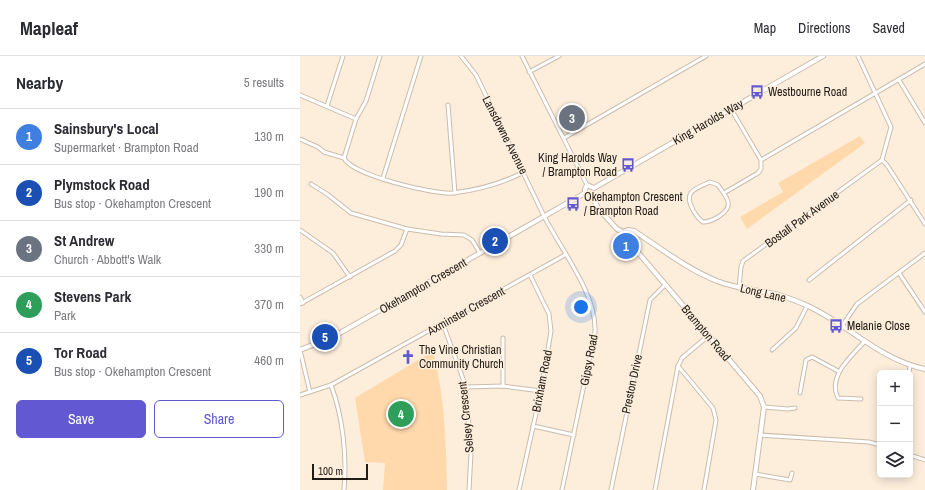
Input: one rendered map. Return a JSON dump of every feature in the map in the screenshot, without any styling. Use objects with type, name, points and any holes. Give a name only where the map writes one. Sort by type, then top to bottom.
[{"type":"street","points":[[327,106],[343,56]]},
{"type":"street","points":[[344,158],[356,119],[365,104],[380,56]]},
{"type":"street","points":[[383,178],[421,56]]},
{"type":"street","name":"Lansdowne Avenue","points":[[461,56],[476,76],[524,172],[544,216]]},
{"type":"street","points":[[522,56],[588,185],[594,188],[595,192],[592,196],[585,193],[585,189],[588,185]]},
{"type":"street","points":[[529,72],[558,56]]},
{"type":"street","points":[[564,138],[706,56]]},
{"type":"street","name":"King Harolds Way","points":[[594,188],[823,56]]},
{"type":"street","points":[[858,56],[891,128],[882,160],[925,224]]},
{"type":"street","points":[[761,160],[875,95],[925,64]]},
{"type":"street","points":[[898,80],[925,123]]},
{"type":"street","points":[[300,95],[356,119]]},
{"type":"street","points":[[448,106],[455,192]]},
{"type":"street","points":[[724,193],[758,173],[761,169],[761,160],[731,109]]},
{"type":"street","points":[[306,142],[307,137]]},
{"type":"street","points":[[300,139],[318,147],[328,154],[344,158],[348,164],[356,170],[411,187],[455,192],[505,182],[524,172]]},
{"type":"street","name":"Bostall Park Avenue","points":[[739,288],[743,261],[882,160]]},
{"type":"street","points":[[710,182],[718,185],[724,193],[729,203],[728,209],[709,222],[701,221],[688,202],[688,196],[691,192],[710,182]]},
{"type":"street","points":[[311,184],[327,194],[351,213],[407,229],[467,236],[472,240],[480,253]]},
{"type":"street","name":"Okehampton Crescent","points":[[300,350],[333,337],[585,193]]},
{"type":"street","name":"Brampton Road","points":[[592,196],[606,217],[623,232],[630,244],[760,396],[764,407]]},
{"type":"street","points":[[809,280],[910,200]]},
{"type":"street","name":"Gipsy Road","points":[[544,216],[588,297],[594,312],[596,323],[562,490]]},
{"type":"street","points":[[300,297],[301,304],[395,252],[401,245],[407,229]]},
{"type":"street","points":[[300,230],[333,253],[350,277]]},
{"type":"street","name":"Long Lane","points":[[623,232],[628,230],[634,231],[686,266],[717,281],[739,288],[781,296],[807,306],[842,326],[864,342],[892,359],[910,366],[925,369]]},
{"type":"street","points":[[842,326],[857,304],[925,253]]},
{"type":"street","name":"Axminster Crescent","points":[[300,395],[331,385],[565,255]]},
{"type":"street","points":[[899,273],[925,312]]},
{"type":"street","name":"Brixham Road","points":[[519,490],[541,392],[551,331],[549,314],[530,275]]},
{"type":"street","name":"Preston Drive","points":[[611,490],[650,300],[665,285]]},
{"type":"street","points":[[772,350],[796,328],[807,306]]},
{"type":"street","name":"Selsey Crescent","points":[[442,324],[466,387],[471,453],[469,490]]},
{"type":"street","points":[[655,490],[678,366],[682,358],[708,336]]},
{"type":"street","points":[[503,338],[503,386]]},
{"type":"street","points":[[861,399],[838,398],[834,391],[838,371],[864,342]]},
{"type":"street","points":[[300,350],[310,392]]},
{"type":"street","points":[[800,393],[806,360],[812,357],[838,371]]},
{"type":"street","points":[[678,366],[713,408],[716,420],[704,490]]},
{"type":"street","points":[[909,370],[910,366]]},
{"type":"street","points":[[331,385],[342,431],[345,459],[344,490]]},
{"type":"street","points":[[466,387],[503,386],[541,392]]},
{"type":"street","points":[[753,490],[764,407],[788,410],[795,408]]},
{"type":"street","points":[[533,426],[574,435]]},
{"type":"street","points":[[760,436],[869,442],[877,444]]},
{"type":"street","points":[[913,456],[925,460]]},
{"type":"street","points":[[755,474],[790,480],[792,473]]},
{"type":"shaded area","points":[[860,136],[865,143],[747,229],[740,217],[783,192],[778,183]]},
{"type":"shaded area","points":[[433,351],[442,403],[447,490],[383,490],[385,463],[365,462],[355,398]]},
{"type":"place","name":"Westbourne Road","points":[[757,92]]},
{"type":"place","name":"St Andrew","points":[[572,118]]},
{"type":"place","name":"King Harolds Way / Brampton Road","points":[[628,165]]},
{"type":"place","name":"Okehampton Crescent / Brampton Road","points":[[573,204]]},
{"type":"place","name":"Plymstock Road","points":[[495,241]]},
{"type":"place","name":"Sainsbury's Local","points":[[626,246]]},
{"type":"place","name":"Melanie Close","points":[[836,326]]},
{"type":"place","name":"Tor Road","points":[[325,337]]},
{"type":"place","name":"The Vine Christian Community Church","points":[[408,357]]},
{"type":"place","name":"Stevens Park","points":[[401,414]]}]
